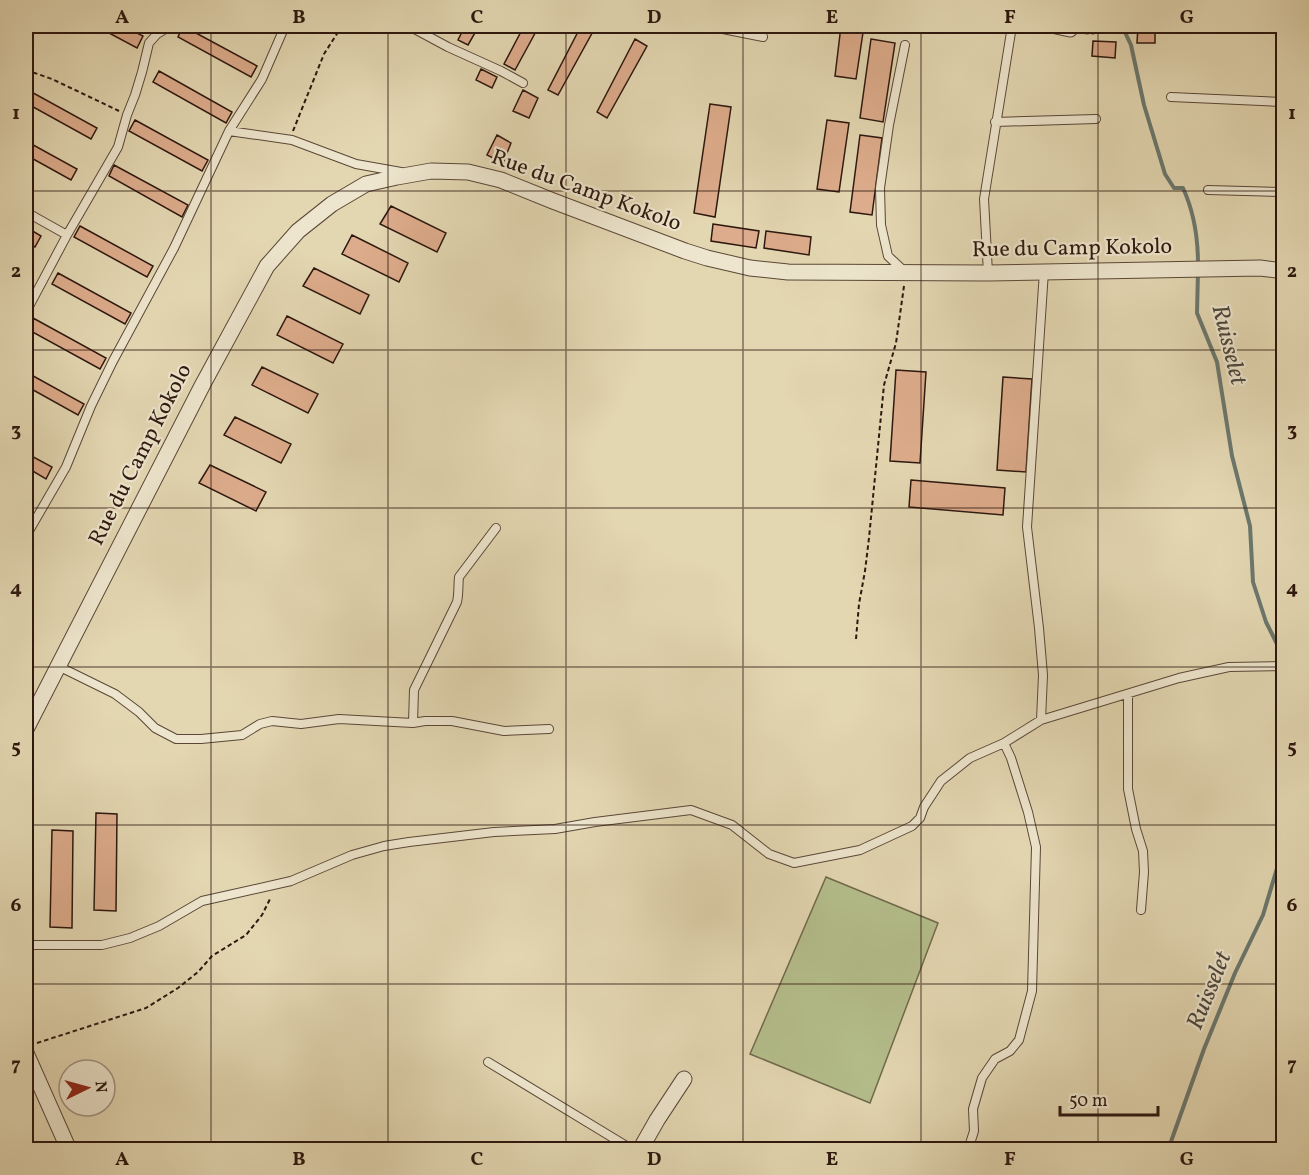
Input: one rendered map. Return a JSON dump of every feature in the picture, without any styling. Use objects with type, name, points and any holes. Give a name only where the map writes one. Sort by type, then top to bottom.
[{"type":"street","name":"Rue du Camp Kokolo","points":[[26,729],[208,374],[267,266],[297,231],[332,204],[366,184],[431,171],[468,172],[501,180],[707,258],[750,268],[788,272],[988,273],[1260,268]]},
{"type":"street","points":[[1260,268],[1284,265]]},
{"type":"street","points":[[1260,268],[1284,271]]},
{"type":"street","points":[[31,1048],[69,1149]]},
{"type":"street","points":[[640,1149],[684,1079]]},
{"type":"lane","points":[[26,312],[118,147],[149,43],[157,34],[170,26]]},
{"type":"lane","points":[[26,536],[66,466],[113,361],[174,248],[229,131],[262,79],[285,26]]},
{"type":"lane","points":[[409,26],[523,83]]},
{"type":"lane","points":[[708,26],[763,37]]},
{"type":"lane","points":[[988,273],[984,200],[1012,26]]},
{"type":"lane","points":[[904,45],[880,188],[881,225],[888,255],[906,273]]},
{"type":"lane","points":[[1171,97],[1284,102]]},
{"type":"lane","points":[[995,122],[1096,119]]},
{"type":"lane","points":[[229,131],[292,140],[356,164],[414,174]]},
{"type":"lane","points":[[1208,190],[1284,192]]},
{"type":"lane","points":[[26,212],[67,235]]},
{"type":"lane","points":[[1041,720],[1043,675],[1027,527],[1044,271]]},
{"type":"lane","points":[[413,723],[414,690],[457,602],[459,577],[496,528]]},
{"type":"lane","points":[[58,666],[115,694],[139,712],[154,728],[176,739],[242,735],[260,724],[272,721],[301,724],[339,719],[413,723],[452,721],[504,731],[549,729]]},
{"type":"lane","points":[[26,945],[102,945],[130,938],[159,926],[202,901],[291,881],[352,855],[384,846],[494,832],[555,829],[691,810],[732,825],[769,854],[794,863],[860,850],[912,826],[920,818],[924,807],[941,781],[970,758],[1005,743],[1041,720],[1179,678],[1229,667],[1280,667]]},
{"type":"lane","points":[[1128,694],[1128,789],[1136,830],[1143,851],[1141,910]]},
{"type":"lane","points":[[968,1149],[974,1131],[973,1109],[982,1077],[994,1059],[1010,1051],[1018,1040],[1032,991],[1036,847],[1028,812],[1005,743]]},
{"type":"lane","points":[[488,1062],[633,1149]]},
{"type":"path","points":[[292,140],[294,126],[320,63],[342,26]]},
{"type":"path","points":[[1063,27],[1094,34],[1104,26]]},
{"type":"path","points":[[26,70],[127,116]]},
{"type":"path","points":[[855,639],[866,571],[884,385],[896,343],[906,273]]},
{"type":"path","points":[[31,1048],[146,1008],[178,988],[198,972],[212,956],[246,935],[262,915],[276,885]]},
{"type":"green space","points":[[826,877],[938,923],[870,1103],[750,1054]]},
{"type":"building","points":[[96,26],[123,26],[143,36],[137,48]]},
{"type":"building","points":[[183,26],[257,66],[251,77],[178,37]]},
{"type":"building","points":[[465,26],[479,26],[468,45],[458,40]]},
{"type":"building","points":[[524,26],[539,26],[515,70],[504,64]]},
{"type":"building","points":[[581,26],[596,26],[558,95],[548,90]]},
{"type":"building","points":[[841,26],[864,26],[856,79],[835,76]]},
{"type":"building","points":[[1138,26],[1155,26],[1155,43],[1137,43]]},
{"type":"building","points":[[635,39],[647,46],[607,118],[597,112]]},
{"type":"building","points":[[871,39],[895,43],[883,122],[860,118]]},
{"type":"building","points":[[1093,41],[1116,42],[1115,58],[1092,56]]},
{"type":"building","points":[[481,69],[497,77],[492,88],[476,80]]},
{"type":"building","points":[[159,71],[232,112],[226,123],[153,82]]},
{"type":"building","points":[[26,89],[97,128],[91,139],[26,103]]},
{"type":"building","points":[[523,90],[538,98],[529,118],[513,111]]},
{"type":"building","points":[[710,104],[731,107],[715,217],[694,213]]},
{"type":"building","points":[[135,120],[208,160],[202,171],[129,131]]},
{"type":"building","points":[[827,120],[849,123],[839,192],[817,189]]},
{"type":"building","points":[[497,135],[511,143],[503,163],[487,155]]},
{"type":"building","points":[[860,135],[882,138],[872,215],[850,212]]},
{"type":"building","points":[[26,141],[77,169],[71,180],[26,155]]},
{"type":"building","points":[[114,165],[188,205],[182,217],[109,176]]},
{"type":"building","points":[[391,206],[446,233],[437,252],[380,224]]},
{"type":"building","points":[[713,224],[759,231],[756,248],[711,241]]},
{"type":"building","points":[[80,226],[153,266],[147,277],[74,237]]},
{"type":"building","points":[[26,227],[41,236],[35,247],[26,242]]},
{"type":"building","points":[[766,231],[811,237],[809,255],[764,248]]},
{"type":"building","points":[[352,235],[408,263],[399,282],[342,254]]},
{"type":"building","points":[[314,268],[369,295],[360,314],[303,286]]},
{"type":"building","points":[[58,273],[131,313],[125,324],[52,284]]},
{"type":"building","points":[[287,316],[343,344],[333,363],[277,335]]},
{"type":"building","points":[[33,318],[106,358],[100,369],[27,329]]},
{"type":"building","points":[[262,367],[318,394],[308,413],[252,385]]},
{"type":"building","points":[[896,370],[926,372],[920,463],[890,461]]},
{"type":"building","points":[[26,372],[84,404],[78,415],[26,386]]},
{"type":"building","points":[[1003,377],[1032,379],[1026,472],[997,470]]},
{"type":"building","points":[[235,417],[291,444],[281,463],[224,435]]},
{"type":"building","points":[[26,453],[52,467],[46,479],[26,467]]},
{"type":"building","points":[[210,465],[266,492],[256,511],[199,483]]},
{"type":"building","points":[[911,480],[1005,488],[1003,515],[909,507]]},
{"type":"building","points":[[96,813],[117,814],[116,911],[94,910]]},
{"type":"building","points":[[52,830],[73,831],[72,928],[50,927]]},
{"type":"waterway","name":"Ruisselet","points":[[1122,26],[1131,45],[1144,105],[1165,174],[1174,188],[1183,188],[1190,206],[1196,235],[1198,264]]},
{"type":"waterway","name":"Ruisselet","points":[[1198,272],[1197,313],[1217,362],[1232,456],[1250,526],[1253,582],[1266,622],[1279,648],[1284,684]]},
{"type":"waterway","name":"Ruisselet","points":[[1168,1150],[1204,1049],[1235,973],[1263,915],[1284,845]]}]
